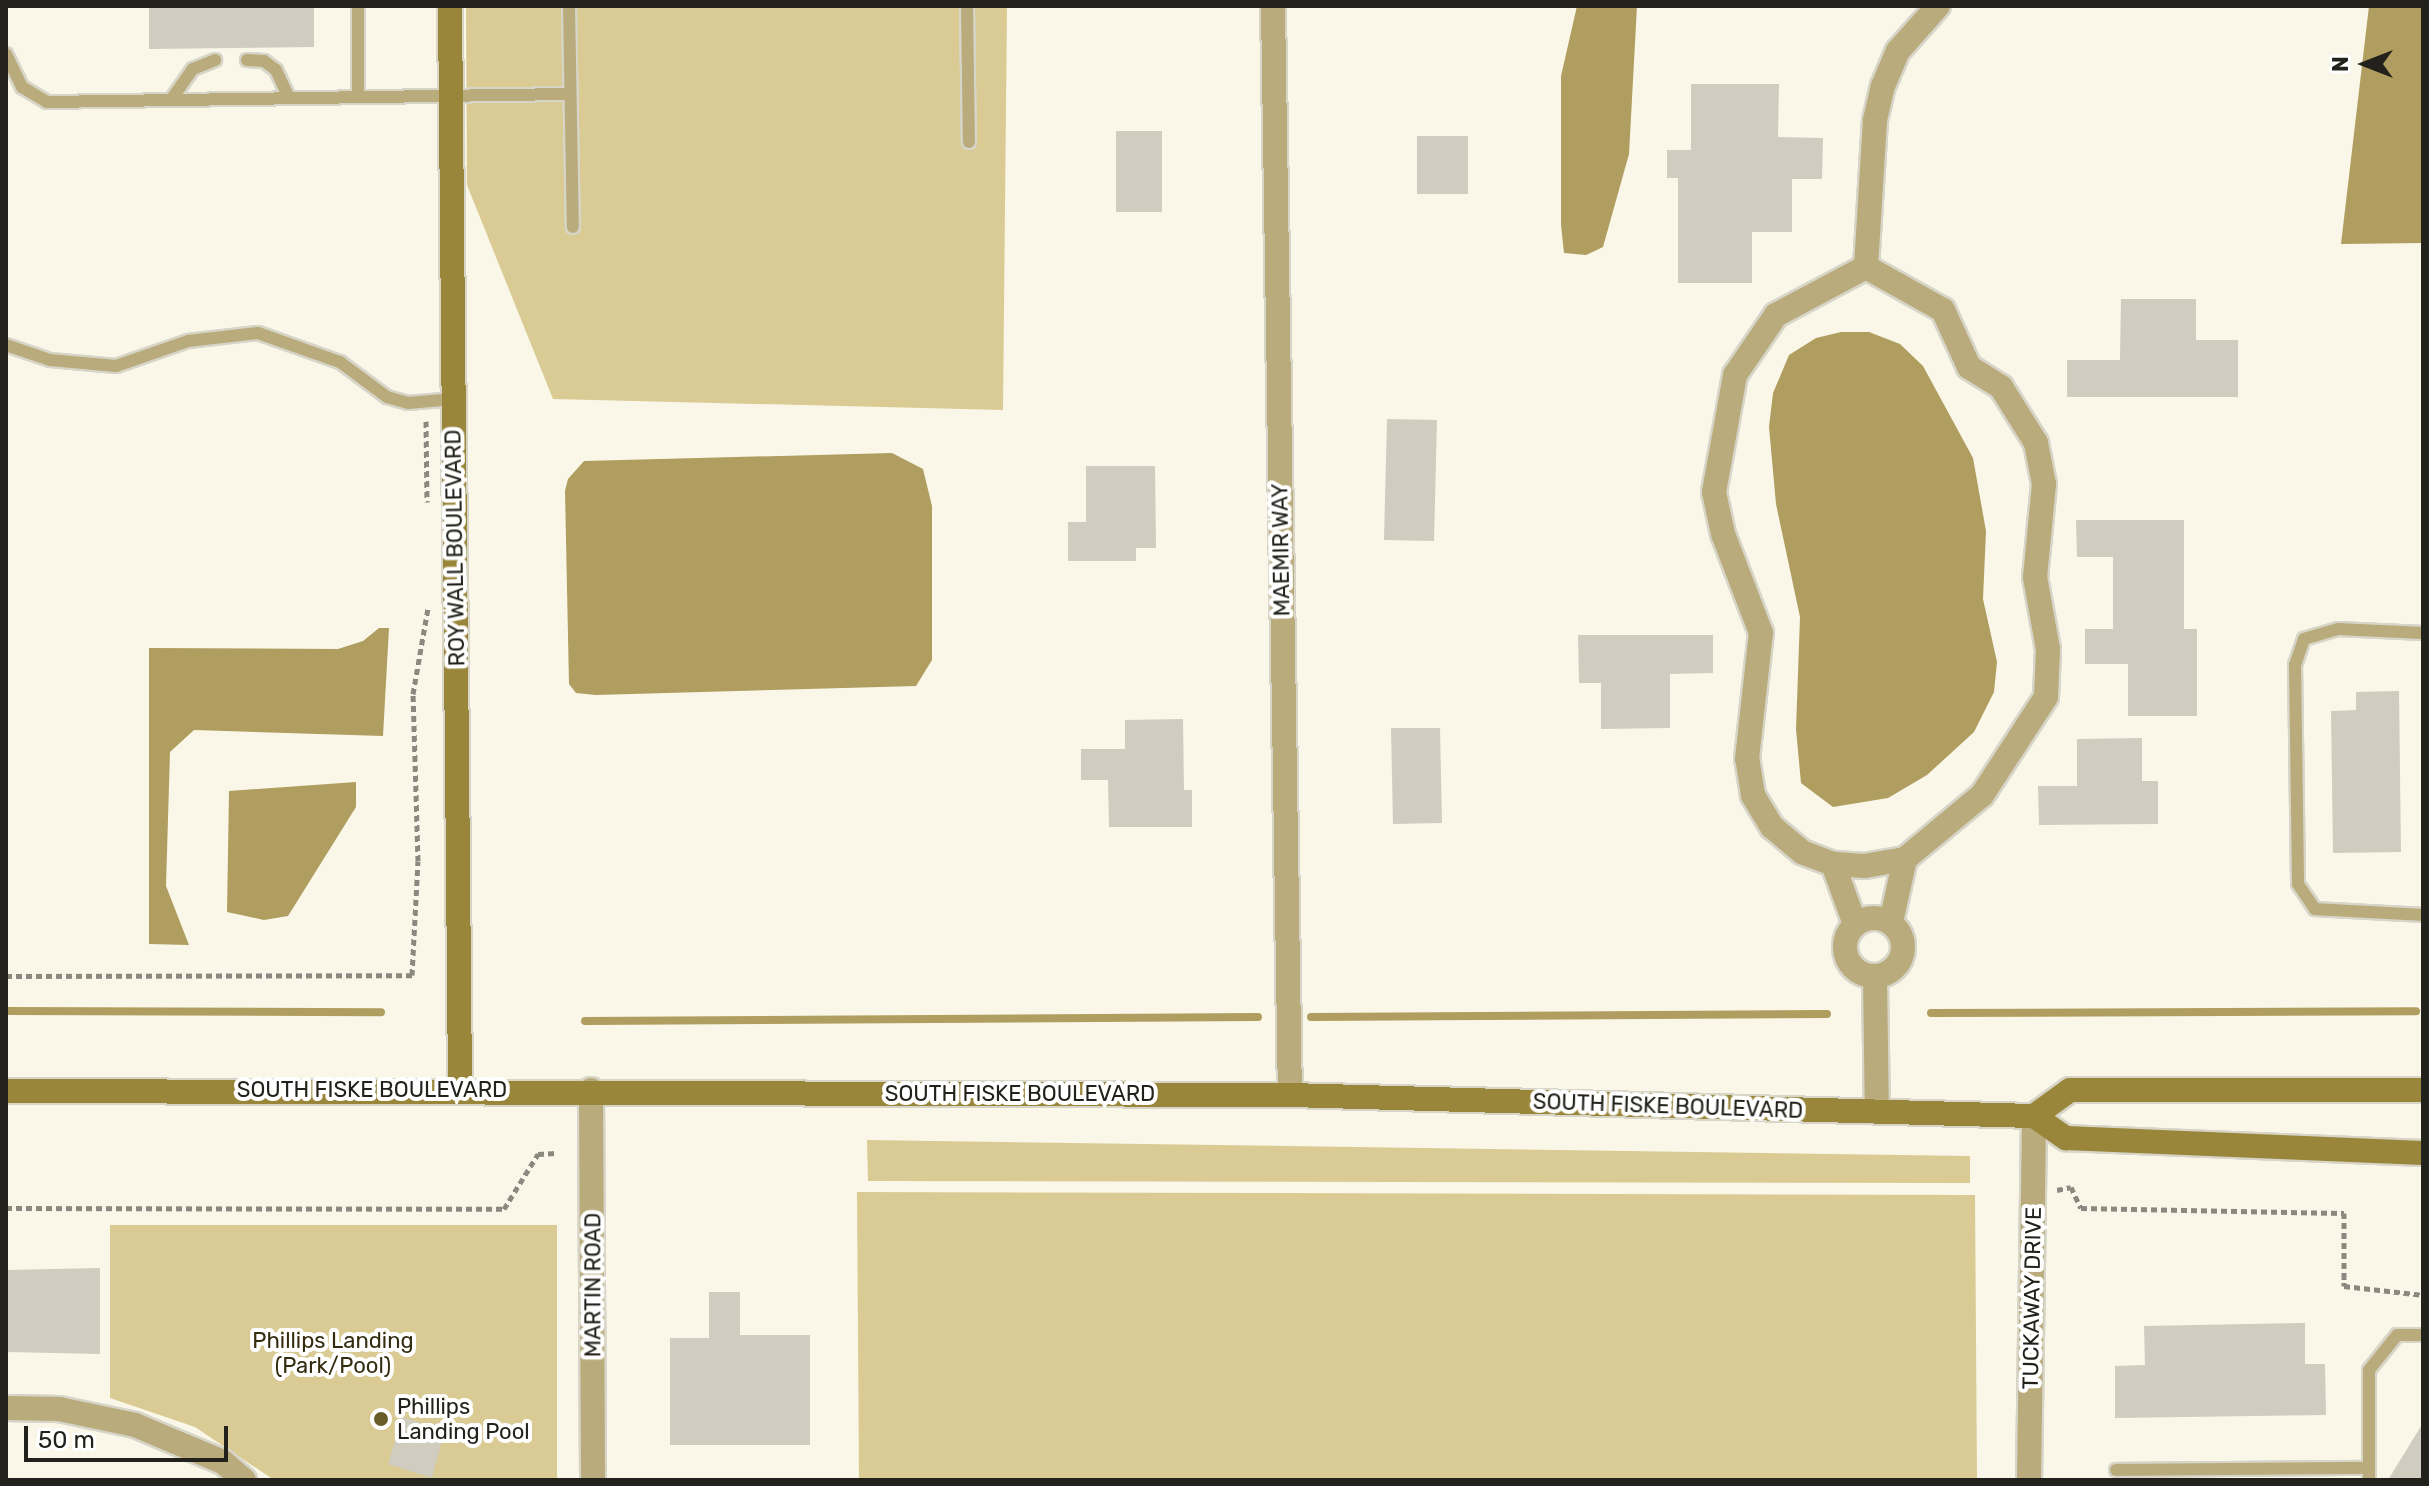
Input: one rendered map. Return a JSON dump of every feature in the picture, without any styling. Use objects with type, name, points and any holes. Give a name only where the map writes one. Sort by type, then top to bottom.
[{"type":"main road","name":"ROY WALL BOULEVARD","points":[[450,6],[460,1090]]},
{"type":"main road","name":"SOUTH FISKE BOULEVARD","points":[[6,1091],[591,1090],[1290,1095],[2034,1116]]},
{"type":"main road","points":[[2423,1090],[2070,1090],[2034,1116],[2066,1138],[2423,1153]]},
{"type":"street","name":"MAEMIR WAY","points":[[1273,6],[1290,1095]]},
{"type":"street","points":[[1866,267],[1875,120],[1883,86],[1898,51],[1938,6]]},
{"type":"street","points":[[1866,267],[1943,310],[1969,367],[2001,387],[2036,443],[2044,484],[2035,577],[2048,649],[2046,697],[1982,795],[1905,859],[1864,866],[1833,864],[1802,852],[1772,827],[1753,795],[1747,759],[1761,633],[1723,534],[1714,492],[1735,375],[1776,315],[1866,267]]},
{"type":"street","points":[[1891,922],[1905,859]]},
{"type":"street","points":[[1833,864],[1855,924]]},
{"type":"street","points":[[1873,917],[1891,922],[1902,937],[1902,955],[1893,970],[1875,977],[1858,971],[1847,957],[1845,940],[1855,924],[1873,917]]},
{"type":"street","points":[[1875,977],[1877,1112]]},
{"type":"street","name":"MARTIN ROAD","points":[[591,1090],[593,1480]]},
{"type":"street","name":"TUCKAWAY DRIVE","points":[[2029,1480],[2034,1116]]},
{"type":"street","points":[[6,1408],[59,1409],[135,1425],[223,1462],[244,1480]]},
{"type":"lane","points":[[358,6],[358,97]]},
{"type":"lane","points":[[569,6],[573,227]]},
{"type":"lane","points":[[967,6],[969,142]]},
{"type":"lane","points":[[6,54],[22,87],[47,102],[570,94]]},
{"type":"lane","points":[[171,100],[193,69],[215,60]]},
{"type":"lane","points":[[247,60],[264,61],[276,70],[289,98]]},
{"type":"lane","points":[[6,345],[50,360],[116,366],[188,341],[258,333],[340,362],[387,397],[408,403],[454,399]]},
{"type":"lane","points":[[2423,633],[2338,629],[2304,639],[2295,665],[2298,884],[2315,909],[2423,915]]},
{"type":"lane","points":[[2116,1470],[2369,1474],[2369,1370],[2397,1335],[2423,1335]]},
{"type":"path","points":[[426,420],[429,519]]},
{"type":"path","points":[[6,976],[412,975],[418,861],[413,677],[430,601]]},
{"type":"path","points":[[6,1208],[504,1209],[538,1154],[557,1153]]},
{"type":"path","points":[[2052,1191],[2071,1187],[2081,1208],[2344,1213],[2344,1286],[2366,1285],[2386,1294],[2423,1295]]},
{"type":"green space","points":[[466,6],[1007,6],[1003,410],[553,399],[467,185]]},
{"type":"green space","points":[[867,1140],[1970,1156],[1970,1183],[868,1181]]},
{"type":"green space","points":[[857,1192],[1975,1195],[1977,1480],[859,1480]]},
{"type":"green space","name":"Phillips Landing (Park/Pool)","points":[[110,1225],[557,1225],[557,1480],[274,1480],[195,1427],[110,1398]]},
{"type":"shaded area","points":[[1577,6],[1637,6],[1629,154],[1603,247],[1586,255],[1564,253],[1561,225],[1561,76]]},
{"type":"shaded area","points":[[2369,6],[2423,6],[2423,243],[2341,244]]},
{"type":"shaded area","points":[[1841,332],[1869,332],[1900,344],[1923,366],[1973,458],[1986,531],[1983,599],[1997,662],[1994,692],[1974,732],[1927,775],[1888,798],[1833,807],[1801,783],[1796,729],[1800,617],[1776,504],[1769,427],[1773,393],[1789,355],[1816,338]]},
{"type":"shaded area","points":[[892,453],[923,469],[932,506],[932,660],[916,686],[596,695],[576,693],[569,684],[565,491],[568,479],[584,461]]},
{"type":"shaded area","points":[[379,628],[389,628],[383,736],[194,730],[170,752],[166,886],[189,945],[149,944],[149,648],[338,649],[363,641]]},
{"type":"shaded area","points":[[356,782],[356,807],[288,916],[264,920],[227,912],[229,791]]},
{"type":"building","points":[[149,6],[314,6],[314,47],[149,49]]},
{"type":"building","points":[[1691,84],[1779,84],[1778,137],[1823,138],[1822,179],[1792,179],[1792,232],[1752,232],[1752,283],[1678,283],[1678,178],[1667,178],[1667,150],[1691,150]]},
{"type":"building","points":[[1116,131],[1162,131],[1162,212],[1116,212]]},
{"type":"building","points":[[1417,136],[1468,136],[1468,194],[1417,194]]},
{"type":"building","points":[[2121,299],[2196,299],[2196,340],[2238,340],[2238,397],[2067,397],[2067,360],[2120,360]]},
{"type":"building","points":[[1387,419],[1437,420],[1434,541],[1384,540]]},
{"type":"building","points":[[1086,466],[1155,466],[1156,548],[1136,548],[1136,561],[1068,561],[1068,522],[1086,522]]},
{"type":"building","points":[[2076,520],[2184,520],[2184,629],[2197,629],[2197,716],[2128,716],[2128,664],[2085,664],[2085,629],[2113,629],[2113,557],[2077,557]]},
{"type":"building","points":[[1578,635],[1713,635],[1713,673],[1670,674],[1670,728],[1601,729],[1601,683],[1579,683]]},
{"type":"building","points":[[2399,691],[2401,852],[2333,853],[2331,711],[2356,710],[2356,692]]},
{"type":"building","points":[[1183,719],[1184,790],[1192,790],[1192,827],[1109,827],[1108,780],[1081,780],[1081,749],[1125,749],[1125,720]]},
{"type":"building","points":[[1391,728],[1440,728],[1442,823],[1393,824]]},
{"type":"building","points":[[2142,738],[2142,781],[2158,781],[2158,824],[2039,825],[2038,786],[2077,786],[2077,739]]},
{"type":"building","points":[[100,1268],[100,1354],[6,1352],[6,1270]]},
{"type":"building","points":[[709,1292],[740,1292],[740,1335],[810,1335],[810,1445],[670,1445],[670,1338],[709,1338]]},
{"type":"building","points":[[2305,1323],[2305,1364],[2325,1364],[2326,1415],[2115,1418],[2115,1366],[2145,1365],[2144,1326]]},
{"type":"building","points":[[402,1417],[445,1430],[432,1478],[388,1464]]},
{"type":"building","points":[[2423,1423],[2423,1480],[2388,1480]]},
{"type":"waterway","points":[[6,1011],[381,1012]]},
{"type":"waterway","points":[[1931,1013],[2416,1011]]},
{"type":"waterway","points":[[1311,1017],[1827,1014]]},
{"type":"waterway","points":[[585,1021],[1258,1017]]},
{"type":"place","name":"Phillips Landing Pool","points":[[381,1419]]}]
